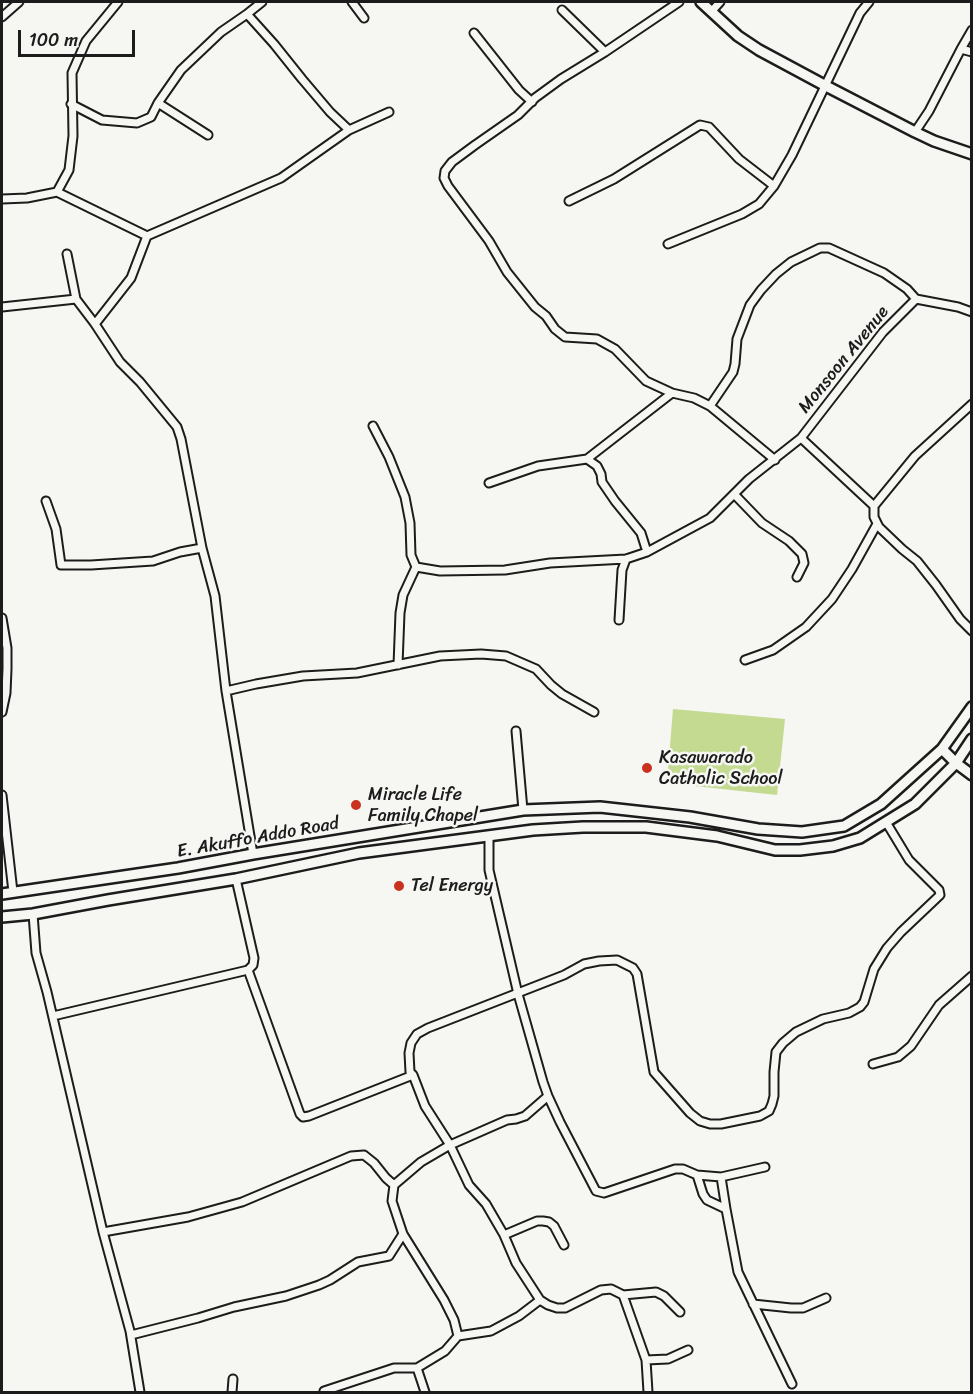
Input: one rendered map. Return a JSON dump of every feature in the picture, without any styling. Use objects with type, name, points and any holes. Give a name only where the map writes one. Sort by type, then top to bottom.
[{"type":"main road","points":[[701,2],[738,36],[759,50],[915,132],[972,154]]},
{"type":"main road","name":"E. Akuffo Addo Road","points":[[2,894],[178,868],[523,810],[600,807],[690,817],[758,829],[802,832],[844,826],[881,804],[942,749],[972,707]]},
{"type":"main road","name":"E. Akuffo Addo Road","points":[[2,917],[33,914],[236,879],[359,854],[543,829],[646,827],[717,836],[775,850],[833,846],[860,838],[915,804],[956,763],[972,740]]},
{"type":"main road","points":[[942,749],[972,776]]},
{"type":"street","points":[[2,17],[19,2]]},
{"type":"street","points":[[57,192],[69,170],[73,136],[72,73],[86,41],[118,2]]},
{"type":"street","points":[[72,104],[102,120],[136,123],[151,117],[181,69],[221,32],[262,2]]},
{"type":"street","points":[[352,2],[364,18]]},
{"type":"street","points":[[679,2],[561,79],[518,115],[452,162],[444,178],[489,241],[507,272],[535,307],[565,338],[597,339],[615,349],[646,381],[710,406],[775,460]]},
{"type":"street","points":[[711,12],[720,2]]},
{"type":"street","points":[[668,244],[742,214],[759,204],[774,186],[826,87],[860,13],[869,2]]},
{"type":"street","points":[[562,10],[605,52]]},
{"type":"street","points":[[247,14],[330,112],[349,130]]},
{"type":"street","points":[[915,132],[972,30]]},
{"type":"street","points":[[474,33],[519,90],[532,102]]},
{"type":"street","points":[[961,49],[972,52]]},
{"type":"street","points":[[158,103],[208,135]]},
{"type":"street","points":[[95,324],[131,278],[147,236],[281,178],[349,130],[389,112]]},
{"type":"street","points":[[569,201],[614,179],[700,125],[709,127],[739,159],[774,186]]},
{"type":"street","points":[[2,199],[27,198],[57,192],[147,236]]},
{"type":"street","points":[[710,406],[733,372],[737,339],[750,305],[776,274],[792,262],[820,248],[829,248],[884,273],[908,289],[916,299],[972,312]]},
{"type":"street","points":[[67,254],[76,299],[120,362],[140,382],[177,427],[181,439],[202,548],[215,596],[226,691],[253,854]]},
{"type":"street","points":[[2,307],[76,299]]},
{"type":"street","name":"Monsoon Avenue","points":[[874,507],[801,438],[883,332],[916,299]]},
{"type":"street","points":[[489,483],[538,466],[587,459],[672,393]]},
{"type":"street","points":[[972,404],[915,456],[874,507],[877,524],[917,561],[960,619],[972,631]]},
{"type":"street","points":[[373,426],[389,457],[405,497],[410,523],[411,555],[416,567],[403,595],[398,665]]},
{"type":"street","points":[[416,567],[440,571],[505,570],[550,564],[626,559],[647,552],[710,518],[749,479],[801,438]]},
{"type":"street","points":[[587,459],[597,466],[602,482],[641,533],[647,552]]},
{"type":"street","points":[[734,494],[762,523],[789,541],[802,554],[804,563],[797,577]]},
{"type":"street","points":[[46,501],[56,529],[61,565],[153,561],[202,548]]},
{"type":"street","points":[[745,660],[773,650],[806,627],[832,599],[877,524]]},
{"type":"street","points":[[619,620],[622,570],[626,559]]},
{"type":"street","points":[[2,618],[7,648],[7,669],[2,712]]},
{"type":"street","points":[[226,691],[303,675],[357,673],[440,656],[481,654],[506,656],[536,669],[551,685],[594,712]]},
{"type":"street","points":[[516,730],[523,810]]},
{"type":"street","points":[[2,795],[13,892]]},
{"type":"street","points":[[680,1312],[664,1296],[656,1292],[623,1295],[610,1289],[601,1290],[565,1308],[556,1308],[540,1300],[516,1263],[504,1234],[486,1204],[469,1185],[450,1145],[425,1106],[408,1064],[411,1043],[417,1034],[428,1028],[518,994],[584,964],[617,960],[627,964],[637,974],[654,1072],[690,1113],[700,1121],[710,1124],[760,1116],[768,1111],[772,1104],[776,1052],[783,1043],[796,1032],[823,1019],[849,1013],[860,1006],[864,1002],[874,969],[887,948],[940,895],[939,890],[909,860],[886,822]]},
{"type":"street","points":[[489,836],[489,870],[518,994],[548,1096],[596,1191],[604,1193],[675,1169],[683,1169],[697,1175],[721,1177],[765,1167]]},
{"type":"street","points":[[53,1016],[248,970],[253,965],[254,958],[236,879]]},
{"type":"street","points":[[33,914],[36,953],[53,1016],[103,1232],[131,1335],[140,1392]]},
{"type":"street","points":[[248,970],[300,1114],[303,1116],[309,1116],[413,1076]]},
{"type":"street","points":[[873,1064],[898,1057],[911,1046],[939,1005],[972,976]]},
{"type":"street","points":[[458,1336],[454,1320],[444,1299],[403,1234],[392,1201],[394,1185],[421,1162],[450,1145],[507,1120],[525,1116],[548,1096]]},
{"type":"street","points":[[103,1232],[188,1217],[242,1202],[351,1156],[364,1155],[394,1185]]},
{"type":"street","points":[[697,1175],[707,1200],[726,1209]]},
{"type":"street","points":[[721,1177],[738,1272],[792,1384]]},
{"type":"street","points":[[504,1234],[537,1221],[549,1222],[554,1226],[564,1245]]},
{"type":"street","points":[[131,1335],[234,1307],[286,1296],[319,1285],[358,1262],[389,1256],[403,1234]]},
{"type":"street","points":[[623,1295],[646,1360],[648,1392]]},
{"type":"street","points":[[753,1304],[803,1308],[826,1299]]},
{"type":"street","points":[[324,1390],[394,1368],[417,1368],[445,1351],[458,1336],[491,1331],[519,1316],[540,1300]]},
{"type":"street","points":[[646,1360],[668,1359],[688,1350]]},
{"type":"street","points":[[417,1368],[425,1392]]},
{"type":"street","points":[[232,1392],[233,1379]]},
{"type":"green space","points":[[673,709],[785,719],[777,795],[667,783]]},
{"type":"place","name":"Kasawarado Catholic School","points":[[647,768]]},
{"type":"place","name":"Miracle Life Family Chapel","points":[[356,805]]},
{"type":"place","name":"Tel Energy","points":[[399,886]]}]
